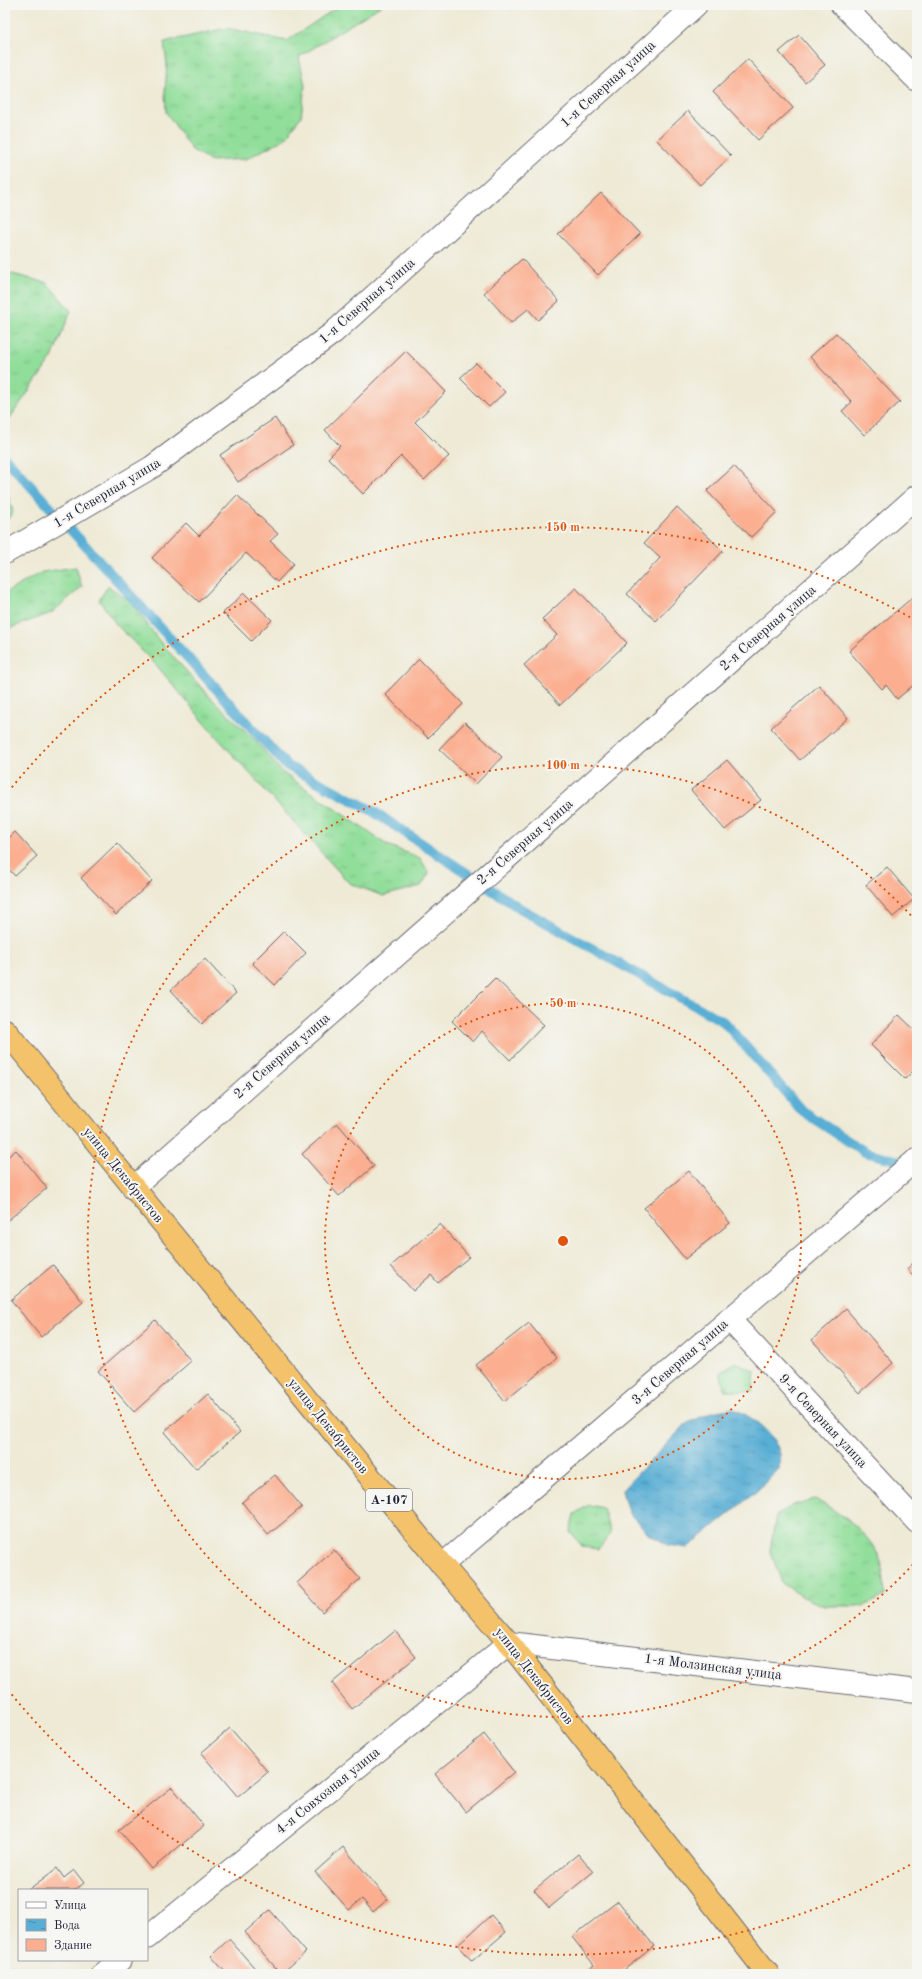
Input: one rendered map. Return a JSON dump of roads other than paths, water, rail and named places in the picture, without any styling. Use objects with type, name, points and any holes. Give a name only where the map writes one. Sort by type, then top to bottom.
[{"type":"highway","name":"улица Декабристов","points":[[5,1030],[442,1565],[509,1643],[768,1974]]},
{"type":"street","name":"1-я Северная улица","points":[[5,553],[152,467],[333,333],[696,5]]},
{"type":"street","points":[[842,5],[917,80]]},
{"type":"street","name":"2-я Северная улица","points":[[133,1188],[917,496]]},
{"type":"street","name":"3-я Северная улица","points":[[442,1565],[917,1159]]},
{"type":"street","name":"9-я Северная улица","points":[[729,1320],[917,1522]]},
{"type":"street","name":"1-я Молзинская улица","points":[[509,1643],[917,1691]]},
{"type":"street","name":"4-я Совхозная улица","points":[[148,1937],[509,1643]]},
{"type":"street","points":[[103,1974],[119,1961]]},
{"type":"water","points":[[733,1408],[755,1421],[773,1439],[780,1454],[779,1469],[757,1491],[687,1548],[668,1545],[649,1534],[628,1512],[622,1490],[686,1424],[712,1412]]},
{"type":"waterway","points":[[5,458],[286,765],[371,810],[518,907],[724,1022],[802,1111],[865,1152],[911,1164]]}]
